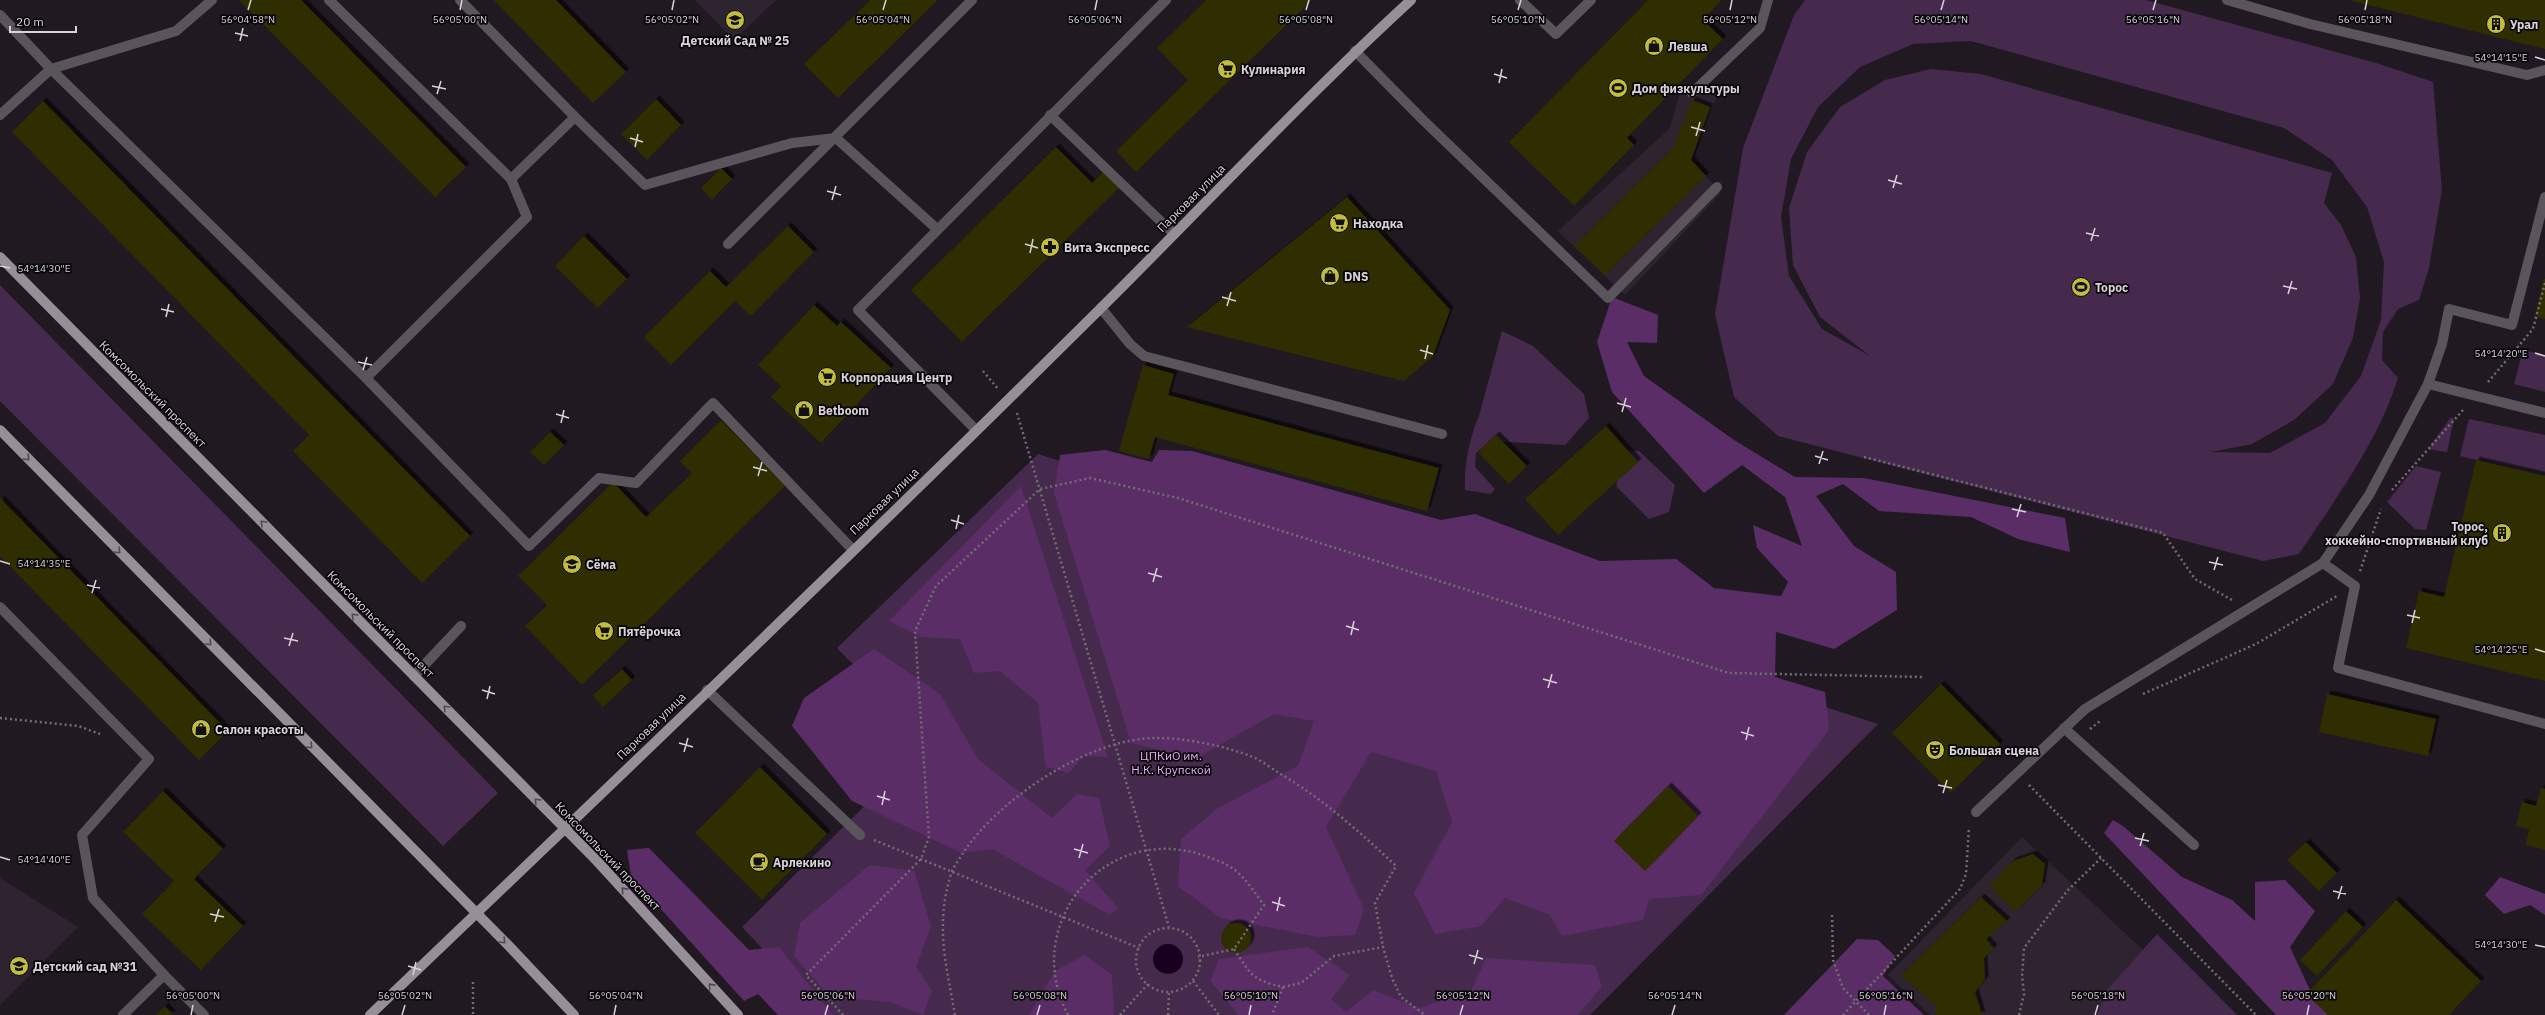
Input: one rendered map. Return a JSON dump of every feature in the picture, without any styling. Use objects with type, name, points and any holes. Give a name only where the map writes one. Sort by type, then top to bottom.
[{"type":"main road","name":"Парковая улица","points":[[370,1015],[1008,399],[1101,308],[1355,51],[1411,0]]},
{"type":"main road","name":"Комсомольский проспект","points":[[0,257],[597,861],[738,1015]]},
{"type":"main road","points":[[0,430],[476,913],[574,1015]]},
{"type":"street","points":[[0,115],[51,69],[176,32],[212,0]]},
{"type":"street","points":[[328,0],[510,178],[527,217],[366,378]]},
{"type":"street","points":[[460,0],[575,117],[645,184],[792,143],[836,138],[937,228]]},
{"type":"street","points":[[728,244],[836,138],[972,0]]},
{"type":"street","points":[[976,430],[858,310],[937,228],[1166,0]]},
{"type":"street","points":[[1520,0],[1556,34],[1591,0]]},
{"type":"street","points":[[1692,93],[1760,28],[1768,0]]},
{"type":"street","points":[[2228,0],[2310,24],[2527,75],[2545,70]]},
{"type":"street","points":[[0,15],[51,69],[366,378],[529,546],[599,478],[636,483],[713,403],[853,550]]},
{"type":"street","points":[[1355,51],[1423,120],[1608,298],[1717,187]]},
{"type":"street","points":[[1050,115],[1174,234]]},
{"type":"street","points":[[510,178],[575,117]]},
{"type":"street","points":[[1976,812],[2016,772],[2085,709],[2323,563],[2369,495],[2428,384],[2442,344],[2449,310],[2512,325],[2545,197]]},
{"type":"street","points":[[1101,308],[1130,344],[1144,356],[1442,434]]},
{"type":"street","points":[[2428,384],[2545,413]]},
{"type":"street","points":[[2323,563],[2355,586],[2338,668],[2545,724]]},
{"type":"street","points":[[0,607],[149,759],[82,835],[92,898],[164,975],[204,1015]]},
{"type":"street","points":[[414,676],[461,626]]},
{"type":"street","points":[[707,690],[860,835]]},
{"type":"street","points":[[2064,728],[2194,845]]},
{"type":"street","points":[[123,1015],[164,975]]},
{"type":"path","points":[[983,371],[1008,399],[1018,415],[1168,927]]},
{"type":"path","points":[[1864,457],[2163,533],[2195,579],[2249,609]]},
{"type":"path","points":[[843,1015],[806,976],[921,859],[929,837],[915,630],[936,586],[1040,489],[1090,478],[1178,498],[1729,673],[1924,677]]},
{"type":"path","points":[[0,718],[78,726],[108,737]]},
{"type":"path","points":[[955,1015],[942,939],[943,907],[952,872],[971,842],[1003,806],[1041,780],[1076,760],[1115,745],[1156,738],[1204,744],[1253,758],[1307,789],[1361,832],[1396,866],[1376,903],[1383,947],[1392,978],[1401,998],[1425,1015]]},
{"type":"path","points":[[2016,772],[2256,1015]]},
{"type":"path","points":[[1843,1015],[1960,888],[1966,874],[1970,820],[1976,812]]},
{"type":"path","points":[[860,835],[1139,948]]},
{"type":"path","points":[[1068,1015],[1055,984],[1053,958],[1055,938],[1062,916],[1082,886],[1103,869],[1124,857],[1146,850],[1160,848],[1182,849],[1208,856],[1234,870],[1247,882],[1264,905],[1234,949],[1198,957]]},
{"type":"path","points":[[2019,1015],[2024,994],[2022,976],[2024,948],[2068,891],[2101,858]]},
{"type":"path","points":[[1832,915],[1833,960],[1843,988],[1869,1015]]},
{"type":"path","points":[[1168,927],[1178,929],[1194,939],[1200,965],[1193,981],[1178,990],[1169,992],[1154,989],[1148,984],[1138,968],[1139,948],[1151,933],[1168,927]]},
{"type":"path","points":[[1234,949],[1247,970],[1259,981],[1283,987],[1302,983],[1334,956],[1383,947]]},
{"type":"path","points":[[1193,981],[1219,1015]]},
{"type":"path","points":[[473,982],[473,1015]]},
{"type":"path","points":[[1120,1015],[1148,984]]},
{"type":"path","points":[[1272,1015],[1283,987]]},
{"type":"path","points":[[1168,1015],[1169,992]]},
{"type":"shaded area","name":"Детский Сад № 25","points":[[695,0],[776,0],[734,40]]},
{"type":"shaded area","points":[[1682,85],[1717,97],[1691,160],[1721,193],[1625,295],[1558,231],[1670,128]]},
{"type":"shaded area","points":[[1612,297],[1658,315],[1657,343],[1627,342],[1644,376],[1734,440],[1795,477],[1864,478],[2065,518],[2070,552],[2018,539],[1971,517],[1879,511],[1843,484],[1816,496],[1854,546],[1896,572],[1897,610],[1834,649],[1776,632],[1775,677],[1825,692],[1829,730],[1701,895],[1649,899],[1643,920],[1562,936],[1549,914],[1505,898],[1481,926],[1435,934],[1414,893],[1452,822],[1436,771],[1371,752],[1326,827],[1364,909],[1355,935],[1318,937],[1221,918],[1178,886],[1181,839],[1218,808],[1298,766],[1314,721],[1274,714],[1195,759],[1131,743],[1054,493],[1060,455],[1105,450],[1152,462],[1159,450],[1192,451],[1441,520],[1475,514],[1600,561],[1676,559],[1714,588],[1781,596],[1788,582],[1757,548],[1753,525],[1802,546],[1785,497],[1742,465],[1704,493],[1612,392],[1597,342]]},
{"type":"shaded area","points":[[1021,486],[1108,757],[1083,756],[1069,773],[1046,767],[1038,703],[1000,671],[974,673],[960,639],[921,637],[889,621]]},
{"type":"shaded area","points":[[874,649],[940,694],[978,759],[1052,818],[1077,794],[1099,798],[1110,846],[1085,870],[1118,908],[1110,915],[992,849],[962,853],[852,801],[792,726],[804,698]]},
{"type":"shaded area","points":[[2113,820],[2123,826],[2182,877],[2232,900],[2255,921],[2255,882],[2285,880],[2315,911],[2290,947],[2309,988],[2338,1015],[2276,1015],[2104,833]]},
{"type":"shaded area","points":[[2022,837],[2143,950],[2106,991],[2097,1015],[1930,1015],[1888,975]]},
{"type":"shaded area","points":[[649,848],[749,950],[779,947],[833,1015],[778,1015],[758,994],[744,1001],[631,876],[627,850]]},
{"type":"shaded area","points":[[870,865],[914,871],[931,926],[916,967],[932,991],[923,1015],[890,1002],[830,997],[794,956],[800,923]]},
{"type":"shaded area","points":[[2500,877],[2545,894],[2545,915],[2530,905],[2504,914],[2485,895]]},
{"type":"shaded area","name":"Детский сад №31","points":[[0,878],[78,927],[0,1005]]},
{"type":"shaded area","points":[[1857,939],[1878,940],[1895,956],[1883,976],[1924,1015],[1784,1015]]},
{"type":"shaded area","points":[[1168,944],[1179,948],[1183,959],[1179,970],[1168,974],[1157,970],[1153,959],[1157,948]]},
{"type":"shaded area","points":[[1308,947],[1350,975],[1331,999],[1346,1012],[1373,990],[1419,1008],[1471,991],[1486,958],[1595,965],[1602,987],[1577,1015],[1239,1015],[1210,981],[1219,959]]},
{"type":"shaded area","points":[[1085,955],[1112,975],[1114,1015],[1029,1015],[1055,971]]},
{"type":"green space","name":"Торос","points":[[1805,0],[2146,0],[2376,63],[2433,82],[2442,190],[2429,268],[2419,300],[2398,309],[2383,332],[2382,360],[2398,378],[2390,402],[2368,447],[2299,554],[2263,561],[1778,436],[1734,397],[1715,314],[1743,148],[1794,15]],"holes":[[[1971,41],[2284,128],[2332,160],[2367,207],[2384,262],[2381,320],[2361,376],[2325,423],[2270,453],[2211,452],[2252,444],[2294,420],[2333,384],[2353,338],[2360,298],[2356,257],[2341,225],[2324,203],[2332,173],[1981,74],[1931,69],[1885,80],[1840,107],[1807,152],[1789,208],[1793,265],[1820,317],[1870,356],[1822,329],[1789,276],[1781,217],[1791,159],[1818,107],[1860,67],[1913,44]]]},
{"type":"green space","points":[[0,285],[498,793],[443,846],[0,401]]},
{"type":"green space","points":[[1502,331],[1533,346],[1584,394],[1589,418],[1565,445],[1490,441],[1476,453],[1475,467],[1495,489],[1491,494],[1465,490],[1465,471],[1470,443],[1479,416]]},
{"type":"green space","points":[[2523,350],[2545,355],[2545,392],[2514,384]]},
{"type":"green space","points":[[2451,417],[2454,419],[2447,452],[2428,449]]},
{"type":"green space","points":[[2469,419],[2545,435],[2545,476],[2460,456]]},
{"type":"green space","points":[[1615,449],[1639,451],[1675,485],[1669,512],[1649,519],[1617,487]]},
{"type":"green space","name":"ЦПКиО им. Н.К. Крупской","points":[[1038,454],[1878,724],[1590,1015],[825,1015],[742,927],[919,752],[918,731],[837,648]]},
{"type":"green space","points":[[2416,466],[2441,472],[2426,530],[2415,529],[2387,502]]},
{"type":"green space","points":[[2157,934],[2237,1015],[2097,1015],[2106,991]]},
{"type":"building","points":[[239,0],[301,0],[466,167],[435,197]]},
{"type":"building","points":[[494,0],[556,0],[626,72],[593,103]]},
{"type":"building","points":[[870,0],[938,0],[838,98],[804,64]]},
{"type":"building","points":[[1206,0],[1312,0],[1136,172],[1116,151],[1188,80],[1157,48]]},
{"type":"building","name":"Дом физкультуры","points":[[1648,0],[1722,0],[1703,20],[1723,39],[1627,138],[1634,145],[1574,206],[1509,142]]},
{"type":"building","name":"Урал","points":[[2545,0],[2545,49],[2352,1]]},
{"type":"building","points":[[656,99],[681,125],[647,160],[621,134]]},
{"type":"building","points":[[1692,100],[1710,107],[1691,160],[1706,176],[1605,275],[1574,246],[1673,148]]},
{"type":"building","points":[[43,101],[470,536],[422,583],[293,451],[309,435],[12,132]]},
{"type":"building","points":[[1056,147],[1092,183],[1105,170],[1121,186],[962,342],[911,290]]},
{"type":"building","points":[[721,168],[732,179],[712,200],[701,188]]},
{"type":"building","points":[[1347,197],[1450,310],[1433,356],[1404,381],[1187,327]]},
{"type":"building","points":[[788,226],[814,252],[751,316],[735,301],[671,365],[644,337],[710,271],[726,287]]},
{"type":"building","points":[[584,236],[627,279],[598,308],[555,266]]},
{"type":"building","points":[[2545,279],[2545,319],[2535,316]]},
{"type":"building","name":"Корпорация Центр","points":[[814,305],[837,326],[841,322],[891,368],[821,443],[771,397],[781,386],[758,365]]},
{"type":"building","points":[[1143,365],[1174,374],[1168,395],[1439,468],[1427,511],[1155,437],[1149,459],[1119,451]]},
{"type":"building","points":[[721,420],[785,486],[582,685],[525,626],[547,605],[518,576],[613,482],[646,517],[692,473],[680,461]]},
{"type":"building","points":[[1606,426],[1638,462],[1558,535],[1525,499]]},
{"type":"building","points":[[550,432],[564,445],[544,465],[530,452]]},
{"type":"building","points":[[1496,435],[1527,466],[1509,484],[1478,452]]},
{"type":"building","name":"Торос, хоккейно-спортивный клуб","points":[[2476,460],[2545,476],[2545,681],[2406,648],[2419,591],[2444,597]]},
{"type":"building","points":[[0,498],[228,731],[199,760],[0,556]]},
{"type":"building","points":[[622,669],[632,680],[603,707],[593,695]]},
{"type":"building","points":[[1941,684],[2000,744],[1951,793],[1892,733]]},
{"type":"building","points":[[2327,694],[2436,719],[2428,756],[2319,732]]},
{"type":"building","points":[[760,767],[827,834],[762,900],[695,833]]},
{"type":"building","points":[[1668,786],[1698,816],[1645,871],[1614,841]]},
{"type":"building","points":[[2541,788],[2545,789],[2545,850],[2526,845],[2529,829],[2516,826],[2522,802],[2536,806]]},
{"type":"building","points":[[163,791],[223,849],[194,879],[243,926],[201,970],[142,914],[174,881],[123,832]]},
{"type":"building","points":[[2306,842],[2337,873],[2319,891],[2287,860]]},
{"type":"building","points":[[2033,854],[2045,864],[2042,885],[2015,912],[1989,886],[2013,861]]},
{"type":"building","points":[[1981,897],[2007,921],[1986,939],[1994,948],[1984,958],[1985,980],[1975,992],[1982,1015],[1938,1015],[1934,1012],[1937,1007],[1901,975]]},
{"type":"building","points":[[2396,900],[2481,981],[2449,1015],[2328,1015],[2306,994]]},
{"type":"building","points":[[2346,911],[2363,927],[2317,976],[2300,960]]},
{"type":"building","points":[[1236,923],[1246,928],[1251,938],[1246,948],[1236,953],[1226,948],[1221,938],[1226,928]]},
{"type":"building","points":[[165,1006],[173,1015],[156,1015]]},
{"type":"place","name":"Детский Сад № 25","points":[[735,20]]},
{"type":"place","name":"Урал","points":[[2496,24]]},
{"type":"place","name":"Левша","points":[[1654,46]]},
{"type":"place","name":"Кулинария","points":[[1227,69]]},
{"type":"place","name":"Дом физкультуры","points":[[1618,88]]},
{"type":"place","name":"Находка","points":[[1339,223]]},
{"type":"place","name":"Вита Экспресс","points":[[1050,247]]},
{"type":"place","name":"DNS","points":[[1330,276]]},
{"type":"place","name":"Торос","points":[[2081,287]]},
{"type":"place","name":"Корпорация Центр","points":[[827,377]]},
{"type":"place","name":"Betboom","points":[[804,410]]},
{"type":"place","name":"Торос, хоккейно-спортивный клуб","points":[[2502,533]]},
{"type":"place","name":"Сёма","points":[[572,564]]},
{"type":"place","name":"Пятёрочка","points":[[604,631]]},
{"type":"place","name":"Салон красоты","points":[[201,729]]},
{"type":"place","name":"Большая сцена","points":[[1935,750]]},
{"type":"place","name":"Арлекино","points":[[759,862]]},
{"type":"place","name":"Детский сад №31","points":[[19,966]]}]
